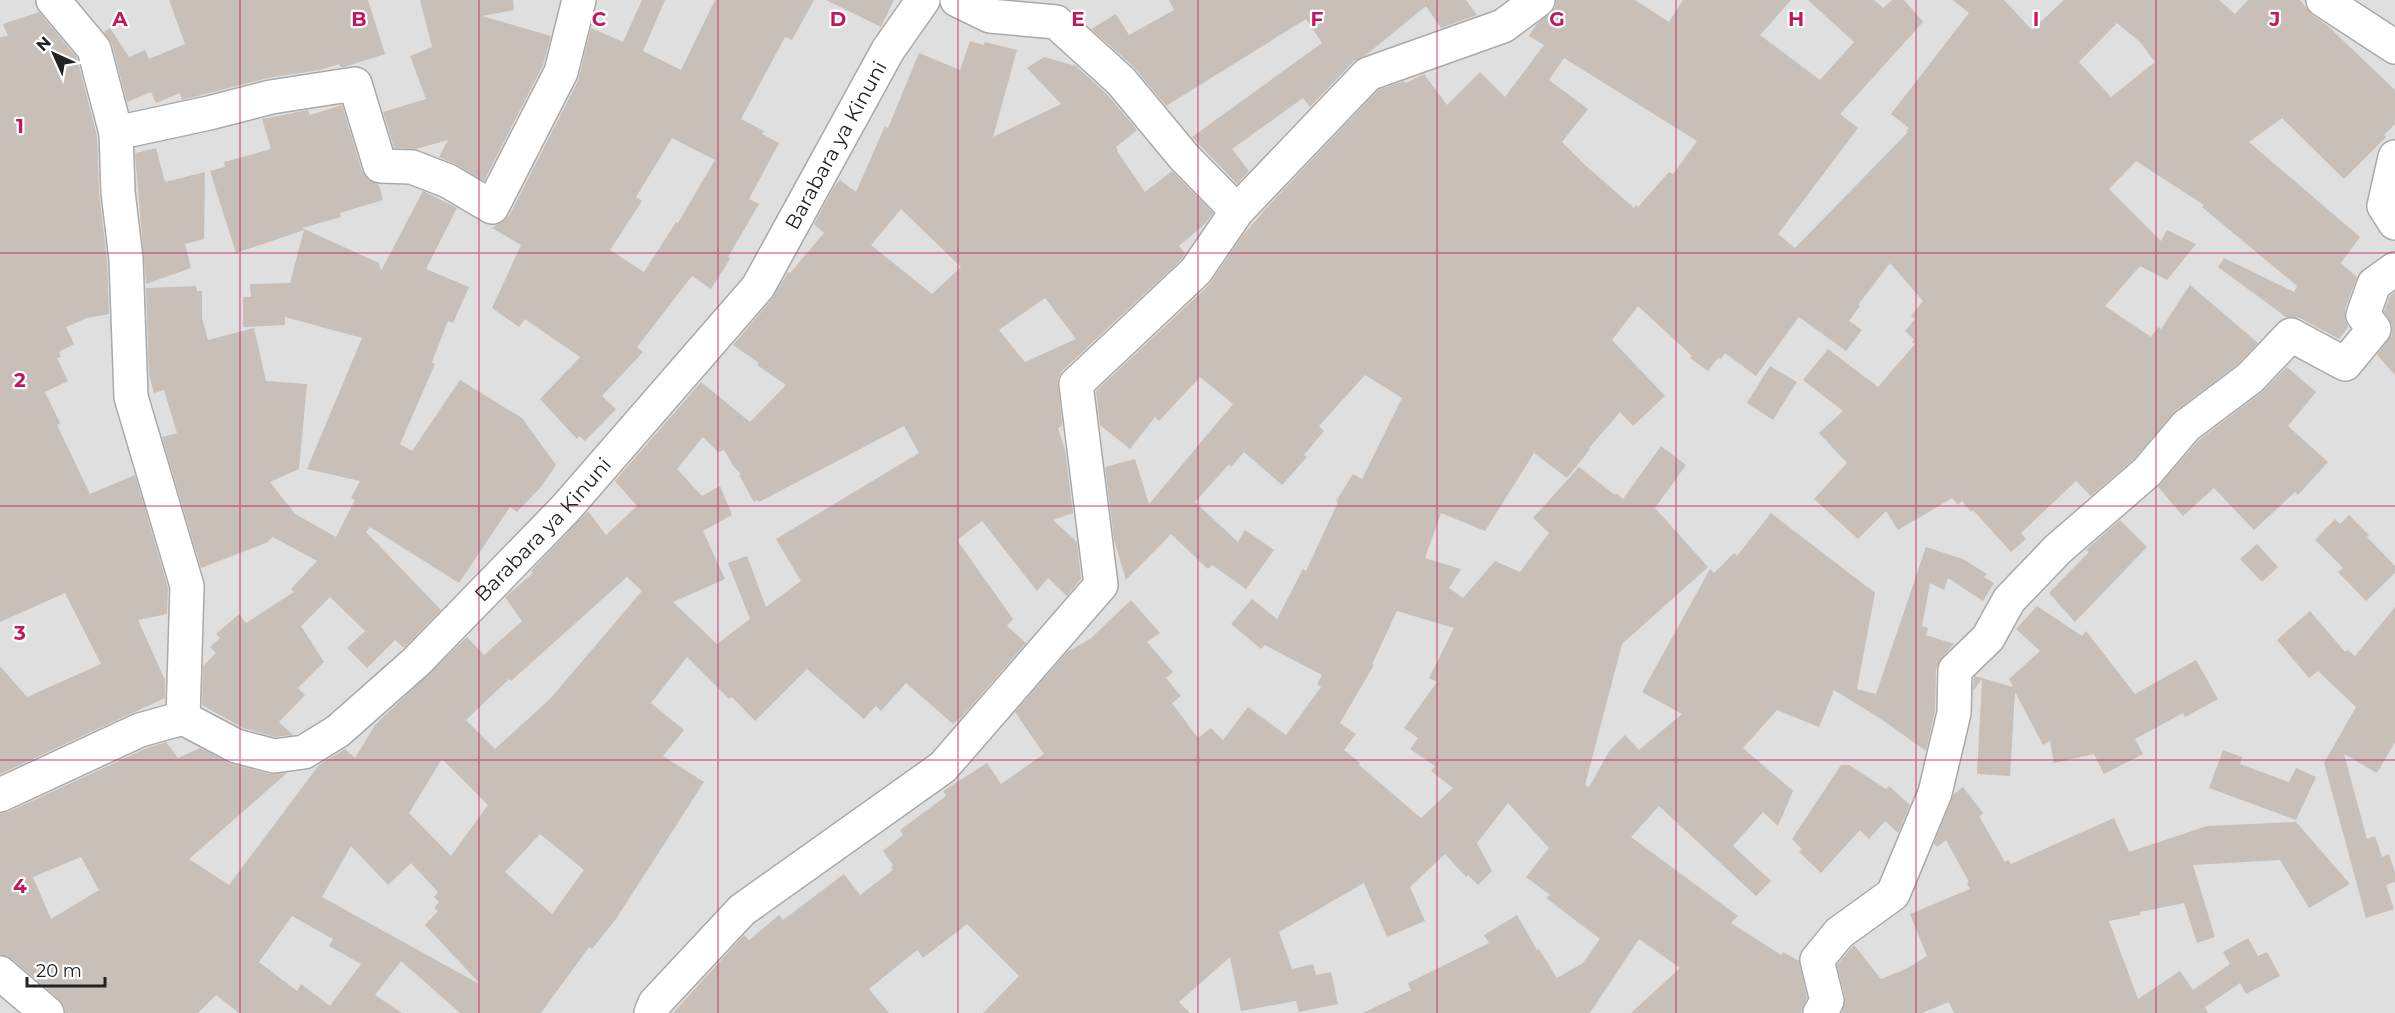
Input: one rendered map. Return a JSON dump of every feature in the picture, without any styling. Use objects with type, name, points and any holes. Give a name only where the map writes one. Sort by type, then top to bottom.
[{"type":"street","points":[[0,795],[140,730],[183,718],[187,586],[131,397],[126,260],[118,192],[116,133],[94,49],[53,0]]},
{"type":"street","points":[[116,133],[271,97],[355,84],[380,166],[412,167],[448,181],[492,207],[561,72],[579,0]]},
{"type":"street","name":"Barabara ya Kinuni","points":[[183,718],[236,746],[274,756],[304,752],[338,731],[416,662],[565,509],[758,287],[888,50],[923,0]]},
{"type":"street","points":[[957,0],[990,16],[1056,22],[1121,81],[1184,157],[1237,211]]},
{"type":"street","points":[[651,1013],[655,1003],[742,910],[943,766],[1101,585],[1076,384],[1196,271],[1237,211],[1368,74],[1503,26],[1538,0]]},
{"type":"street","points":[[2323,0],[2395,47]]},
{"type":"street","points":[[2395,157],[2391,165],[2384,206],[2395,223]]},
{"type":"street","points":[[1820,1013],[1827,1001],[1817,960],[1839,933],[1893,894],[1935,793],[1954,713],[1955,670],[1988,638],[2009,600],[2058,549],[2147,472],[2186,426],[2250,378],[2291,335],[2345,364],[2374,329],[2363,315],[2374,284],[2395,269]]},
{"type":"street","points":[[0,974],[47,1013]]},
{"type":"shaded area","points":[[0,0],[2395,0],[2395,1013],[0,1013]]},
{"type":"building","points":[[169,0],[368,0],[385,54],[344,67],[340,67],[339,64],[320,70],[268,78],[182,100],[180,93],[156,103],[151,92],[127,102],[112,44],[104,32],[110,28],[129,57],[145,50],[149,59],[185,44]]},
{"type":"building","points":[[420,0],[513,0],[514,10],[482,16],[551,36],[543,65],[484,181],[439,157],[448,140],[416,149],[394,148],[383,112],[426,99],[410,56],[432,47]]},
{"type":"building","points":[[642,0],[665,0],[643,51],[681,70],[715,0],[814,0],[792,40],[785,37],[741,119],[764,131],[762,134],[779,143],[749,199],[759,204],[711,289],[692,276],[637,347],[643,352],[602,396],[616,409],[585,441],[579,436],[577,439],[540,399],[580,357],[525,319],[519,327],[492,308],[521,245],[492,228],[509,216],[578,81],[591,28],[623,42]],"holes":[[[672,138],[715,160],[678,223],[676,222],[644,272],[610,250],[642,201],[636,197]]]},
{"type":"building","points":[[826,0],[894,0],[881,27]]},
{"type":"building","points":[[1169,0],[1466,0],[1477,15],[1441,28],[1426,6],[1366,55],[1354,61],[1310,107],[1303,98],[1232,149],[1249,171],[1237,184],[1192,137],[1322,43],[1306,19],[1166,106],[1134,67],[1091,29],[1116,14],[1129,35],[1174,10]]},
{"type":"building","points":[[1556,0],[1635,0],[1669,22],[1683,0],[1791,0],[1760,35],[1820,80],[1854,42],[1808,0],[1874,0],[1883,8],[1892,0],[1904,0],[1923,22],[1840,114],[1858,128],[1778,234],[1795,248],[1908,132],[1906,131],[1909,128],[1891,114],[1969,13],[1953,0],[2004,0],[2032,30],[2064,0],[2219,0],[2235,14],[2248,0],[2300,0],[2312,15],[2328,26],[2395,90],[2395,124],[2384,135],[2386,137],[2344,179],[2282,118],[2249,142],[2360,237],[2341,263],[2357,277],[2345,309],[2348,327],[2339,339],[2300,318],[2286,317],[2218,267],[2224,258],[2294,292],[2297,286],[2202,207],[2204,205],[2136,161],[2109,189],[2161,241],[2167,230],[2196,244],[2167,280],[2140,266],[2105,306],[2151,337],[2158,327],[2161,329],[2190,285],[2258,343],[2238,364],[2175,411],[2134,459],[2091,496],[2076,481],[2021,533],[2026,539],[2011,552],[1973,510],[1971,512],[1962,501],[1958,505],[1952,498],[1898,530],[1886,511],[1858,539],[1814,499],[1847,463],[1819,433],[1843,411],[1803,380],[1828,349],[1878,387],[1915,344],[1912,342],[1914,339],[1905,331],[1915,319],[1911,316],[1923,301],[1890,263],[1858,305],[1860,306],[1849,321],[1862,330],[1846,351],[1799,317],[1756,376],[1725,353],[1708,371],[1690,358],[1692,356],[1638,306],[1612,340],[1665,396],[1633,426],[1620,412],[1567,478],[1534,453],[1485,531],[1441,513],[1425,558],[1461,569],[1449,588],[1463,598],[1495,561],[1520,572],[1549,533],[1533,518],[1579,467],[1623,499],[1661,446],[1686,465],[1655,508],[1708,567],[1622,644],[1585,785],[1589,787],[1610,750],[1625,735],[1639,750],[1682,714],[1642,692],[1710,569],[1714,573],[1734,553],[1737,556],[1771,513],[1875,593],[1857,689],[1876,694],[1926,547],[1963,559],[1987,574],[1984,577],[1994,583],[1983,601],[1948,578],[1944,590],[1930,583],[1922,626],[1928,628],[1926,635],[1954,644],[1942,657],[1936,669],[1935,711],[1926,751],[1881,719],[1834,690],[1819,727],[1777,710],[1743,748],[1793,791],[1778,826],[1763,812],[1733,846],[1771,881],[1756,896],[1659,806],[1631,837],[1738,916],[1731,923],[1781,955],[1783,952],[1799,961],[1807,998],[1801,1013],[1631,1013],[1680,968],[1639,939],[1590,1013],[1363,1013],[1411,990],[1408,983],[1489,943],[1484,935],[1517,915],[1537,950],[1539,949],[1557,978],[1583,963],[1600,939],[1546,898],[1550,895],[1526,877],[1549,848],[1508,803],[1477,843],[1492,871],[1478,885],[1468,875],[1466,877],[1445,854],[1410,887],[1425,921],[1387,937],[1364,883],[1279,932],[1292,969],[1313,964],[1316,975],[1331,972],[1338,1004],[1299,1012],[1296,1001],[1241,1011],[1230,957],[1179,1002],[1190,1013],[983,1013],[1019,976],[967,924],[923,958],[917,950],[869,989],[889,1013],[673,1013],[744,935],[749,940],[779,915],[783,920],[844,874],[860,895],[893,870],[891,867],[893,865],[883,851],[903,835],[900,830],[946,796],[943,791],[987,763],[1001,784],[1044,754],[1015,712],[1067,652],[1090,639],[1131,600],[1160,633],[1147,642],[1173,672],[1166,678],[1181,696],[1172,703],[1198,738],[1211,728],[1223,740],[1248,707],[1286,735],[1321,687],[1317,684],[1322,675],[1265,645],[1261,649],[1231,624],[1252,599],[1277,619],[1303,569],[1306,571],[1338,502],[1336,501],[1353,474],[1362,479],[1402,398],[1365,375],[1319,426],[1324,431],[1304,455],[1307,457],[1282,485],[1244,452],[1231,467],[1229,464],[1195,502],[1238,542],[1245,530],[1274,550],[1246,589],[1212,565],[1208,569],[1171,534],[1126,580],[1114,540],[1105,467],[1135,459],[1149,504],[1233,404],[1200,377],[1159,421],[1155,417],[1130,449],[1100,425],[1096,391],[1209,285],[1243,235],[1378,90],[1404,81],[1406,83],[1424,74],[1447,105],[1480,72],[1505,97],[1544,45],[1529,36],[1536,25],[1555,8]],"holes":[[[2117,23],[2140,42],[2155,62],[2111,97],[2079,62]],[[1564,58],[1697,141],[1673,174],[1669,172],[1638,207],[1636,205],[1634,208],[1562,142],[1588,109],[1549,80]],[[1397,611],[1454,628],[1429,678],[1437,682],[1404,728],[1418,738],[1410,749],[1435,766],[1431,771],[1453,788],[1421,818],[1344,750],[1356,734],[1340,723],[1374,665],[1372,664]]]},
{"type":"building","points":[[39,12],[77,58],[97,136],[99,193],[107,260],[109,314],[87,318],[66,327],[74,344],[59,352],[61,357],[57,358],[68,381],[45,392],[60,423],[57,425],[90,494],[135,475],[168,588],[167,614],[138,620],[165,680],[165,698],[0,774],[0,666],[27,697],[101,664],[65,593],[0,622],[0,37],[8,36],[3,24]]},
{"type":"building","points":[[970,41],[984,45],[985,42],[1017,50],[993,137],[1061,104],[1027,68],[1044,57],[1076,66],[1107,94],[1137,130],[1116,147],[1145,192],[1172,171],[1213,213],[1206,223],[1179,246],[1185,253],[1182,259],[1063,370],[1058,378],[1062,426],[1058,428],[1065,450],[1073,513],[1053,520],[1077,542],[1081,579],[1067,596],[1048,578],[1037,591],[982,521],[957,540],[1013,619],[1007,626],[1026,643],[960,719],[953,724],[906,683],[881,711],[876,706],[864,719],[807,669],[755,721],[687,657],[651,703],[684,730],[663,756],[704,782],[616,919],[592,949],[589,947],[541,1013],[460,1013],[401,961],[375,995],[402,1013],[239,1013],[216,995],[198,1013],[65,1013],[64,1006],[59,999],[12,959],[0,955],[0,813],[8,812],[147,748],[166,742],[178,758],[200,748],[231,764],[269,774],[287,773],[189,859],[229,885],[319,765],[345,749],[355,758],[375,725],[467,637],[484,655],[522,621],[505,597],[533,573],[531,571],[588,511],[606,535],[637,506],[615,481],[701,382],[750,422],[786,385],[733,345],[772,299],[788,272],[790,273],[824,233],[814,224],[834,187],[840,180],[856,192],[885,126],[888,128],[919,53],[960,70]],"holes":[[[901,209],[961,267],[932,294],[871,245]],[[1045,298],[1076,339],[1025,362],[999,330]],[[904,426],[919,453],[776,539],[801,581],[766,607],[747,556],[728,563],[750,619],[717,644],[673,602],[725,579],[703,531],[732,515],[720,486],[702,496],[677,469],[703,437],[718,452],[724,450],[741,474],[739,475],[754,502],[757,500],[759,502]],[[627,577],[642,591],[550,699],[495,749],[466,720],[509,679],[511,681]],[[442,759],[488,805],[451,856],[409,813]],[[540,834],[584,870],[552,914],[505,872]],[[351,846],[388,885],[411,863],[438,892],[434,897],[439,902],[434,908],[438,911],[425,925],[481,985],[322,897]],[[81,857],[99,890],[51,919],[33,877]],[[292,916],[333,939],[329,946],[361,964],[330,1006],[301,984],[297,991],[259,962]]]},
{"type":"building","points":[[342,105],[362,171],[368,180],[379,185],[383,200],[340,213],[341,217],[302,228],[379,263],[381,271],[423,191],[457,208],[426,269],[469,287],[453,323],[448,321],[432,362],[435,364],[400,444],[412,451],[460,380],[522,418],[556,465],[540,488],[517,512],[510,507],[459,583],[370,527],[366,532],[441,610],[404,648],[395,640],[367,668],[347,648],[365,631],[330,597],[301,626],[324,662],[298,688],[305,695],[279,722],[293,735],[275,737],[243,728],[202,705],[203,666],[216,653],[210,647],[220,638],[216,634],[239,614],[246,623],[294,592],[291,589],[317,561],[273,537],[266,543],[201,568],[162,437],[177,433],[164,390],[154,393],[149,375],[146,288],[196,286],[197,291],[202,291],[202,318],[208,340],[254,328],[266,381],[307,384],[299,469],[270,482],[295,514],[336,537],[355,500],[351,498],[360,481],[307,469],[362,338],[285,317],[285,325],[243,327],[243,297],[251,297],[250,284],[290,283],[304,230],[236,253],[210,171],[225,167],[224,162],[271,149],[262,119],[308,110],[310,115]]},
{"type":"building","points":[[156,148],[165,182],[205,172],[204,239],[185,244],[191,268],[146,284],[135,153]]},
{"type":"building","points":[[2395,292],[2395,375],[2377,355],[2392,334],[2392,325],[2384,312],[2390,296]]},
{"type":"building","points":[[1770,366],[1797,382],[1773,420],[1747,403]]},
{"type":"building","points":[[2287,367],[2316,392],[2288,426],[2328,462],[2298,495],[2295,492],[2254,530],[2214,488],[2183,516],[2158,487],[2199,440],[2261,393]]},
{"type":"building","points":[[2349,515],[2395,566],[2395,573],[2366,601],[2338,572],[2343,568],[2315,540],[2335,519],[2340,524]]},
{"type":"building","points":[[2120,520],[2147,547],[2075,622],[2049,593],[2089,552],[2086,550]]},
{"type":"building","points":[[2257,544],[2278,567],[2262,582],[2240,559]]},
{"type":"building","points":[[2037,606],[2082,636],[2086,631],[2135,694],[2196,660],[2218,699],[2185,717],[2183,713],[2135,739],[2143,754],[2104,774],[2094,754],[2054,763],[2050,741],[2043,745],[2015,692],[2010,776],[1977,774],[1982,679],[1973,691],[1974,678],[1975,676],[2013,687],[2009,679],[2040,651],[2016,629]]},
{"type":"building","points":[[2395,607],[2395,742],[2377,773],[2344,754],[2367,839],[2375,836],[2382,857],[2389,854],[2395,872],[2395,882],[2386,885],[2394,909],[2366,918],[2324,763],[2356,707],[2318,671],[2309,678],[2277,640],[2310,611],[2345,652],[2348,650],[2355,656]]},
{"type":"building","points":[[2223,750],[2242,757],[2240,764],[2289,782],[2296,768],[2316,777],[2296,820],[2209,788]]},
{"type":"building","points":[[1841,765],[1849,765],[1886,789],[1889,786],[1910,805],[1898,833],[1885,821],[1869,839],[1860,830],[1821,873],[1799,852],[1802,849],[1792,839]]},
{"type":"building","points":[[1963,787],[1983,813],[1979,816],[2005,862],[2008,860],[2011,864],[2114,818],[2129,852],[2207,826],[2296,822],[2350,884],[2309,908],[2280,860],[2193,865],[2215,937],[2197,943],[2184,903],[2109,921],[2138,999],[2180,971],[2193,990],[2230,964],[2223,952],[2248,938],[2258,956],[2267,952],[2280,976],[2246,994],[2240,983],[2205,1007],[2208,1013],[1954,1013],[1949,1002],[1922,1013],[1842,1013],[1845,997],[1837,965],[1854,945],[1881,979],[1906,969],[1927,956],[1910,914],[1970,889],[1967,883],[1969,882],[1946,840],[1937,847],[1934,843],[1954,794]]}]
